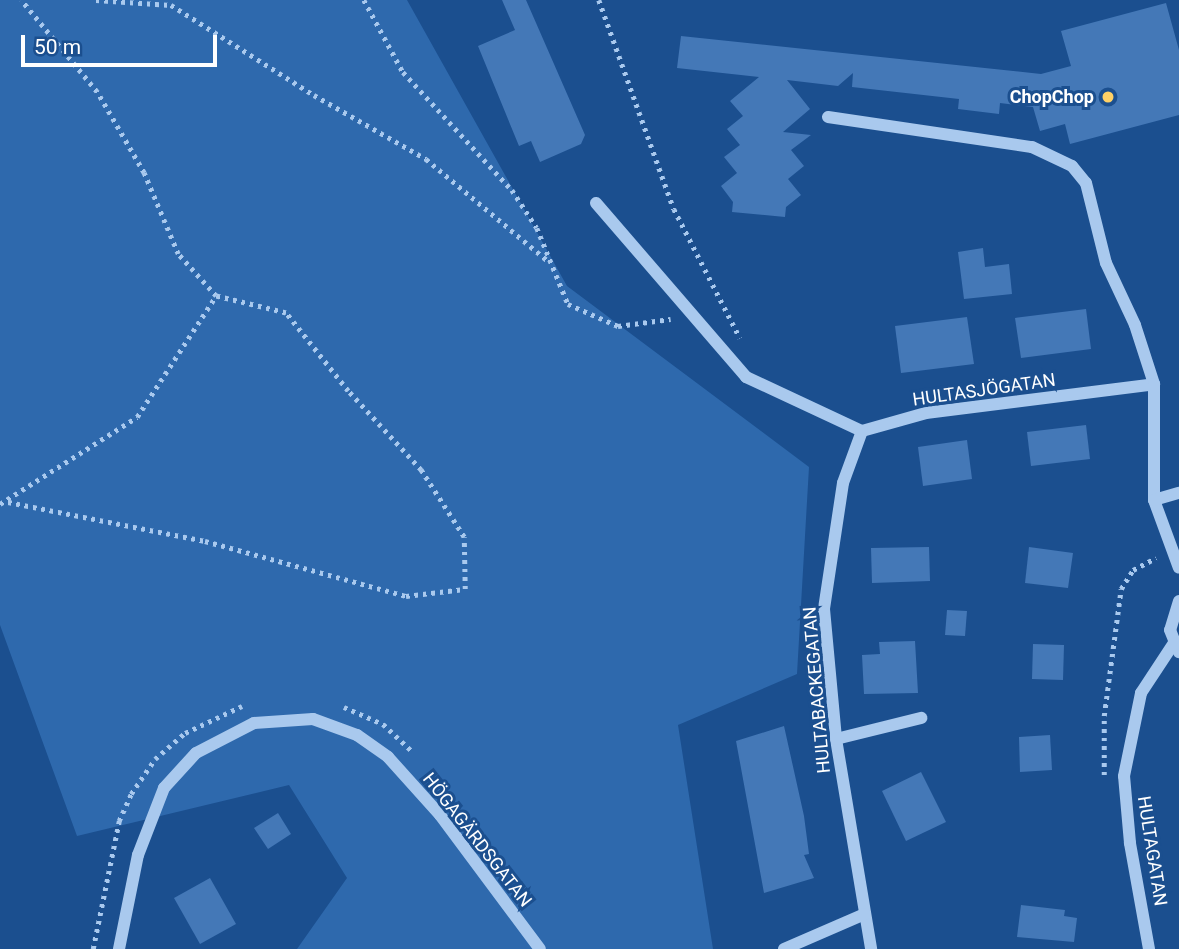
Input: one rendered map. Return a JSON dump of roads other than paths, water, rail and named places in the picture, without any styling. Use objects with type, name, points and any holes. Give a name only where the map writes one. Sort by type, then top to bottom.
[{"type":"street","points":[[828,117],[1032,147],[1072,166],[1086,183],[1107,263],[1135,325],[1154,384],[1154,500],[1179,568]]},
{"type":"street","points":[[596,203],[746,377],[862,431]]},
{"type":"street","name":"HULTASJÖGATAN","points":[[862,431],[926,413],[1154,384]]},
{"type":"street","name":"HULTABACKEGATAN","points":[[862,431],[843,483],[824,609],[836,739],[871,949]]},
{"type":"street","points":[[1154,500],[1179,494]]},
{"type":"street","name":"HULTAGATAN","points":[[1149,949],[1130,843],[1124,776],[1141,693],[1176,648],[1171,616],[1179,601]]},
{"type":"street","points":[[836,739],[921,718]]},
{"type":"street","name":"HÖGAGÄRDSGATAN","points":[[119,949],[138,855],[164,788],[195,753],[254,723],[313,719],[357,735],[388,757],[440,815],[540,949]]},
{"type":"street","points":[[783,949],[865,914]]},
{"type":"place","name":"ChopChop","points":[[1108,97]]}]
